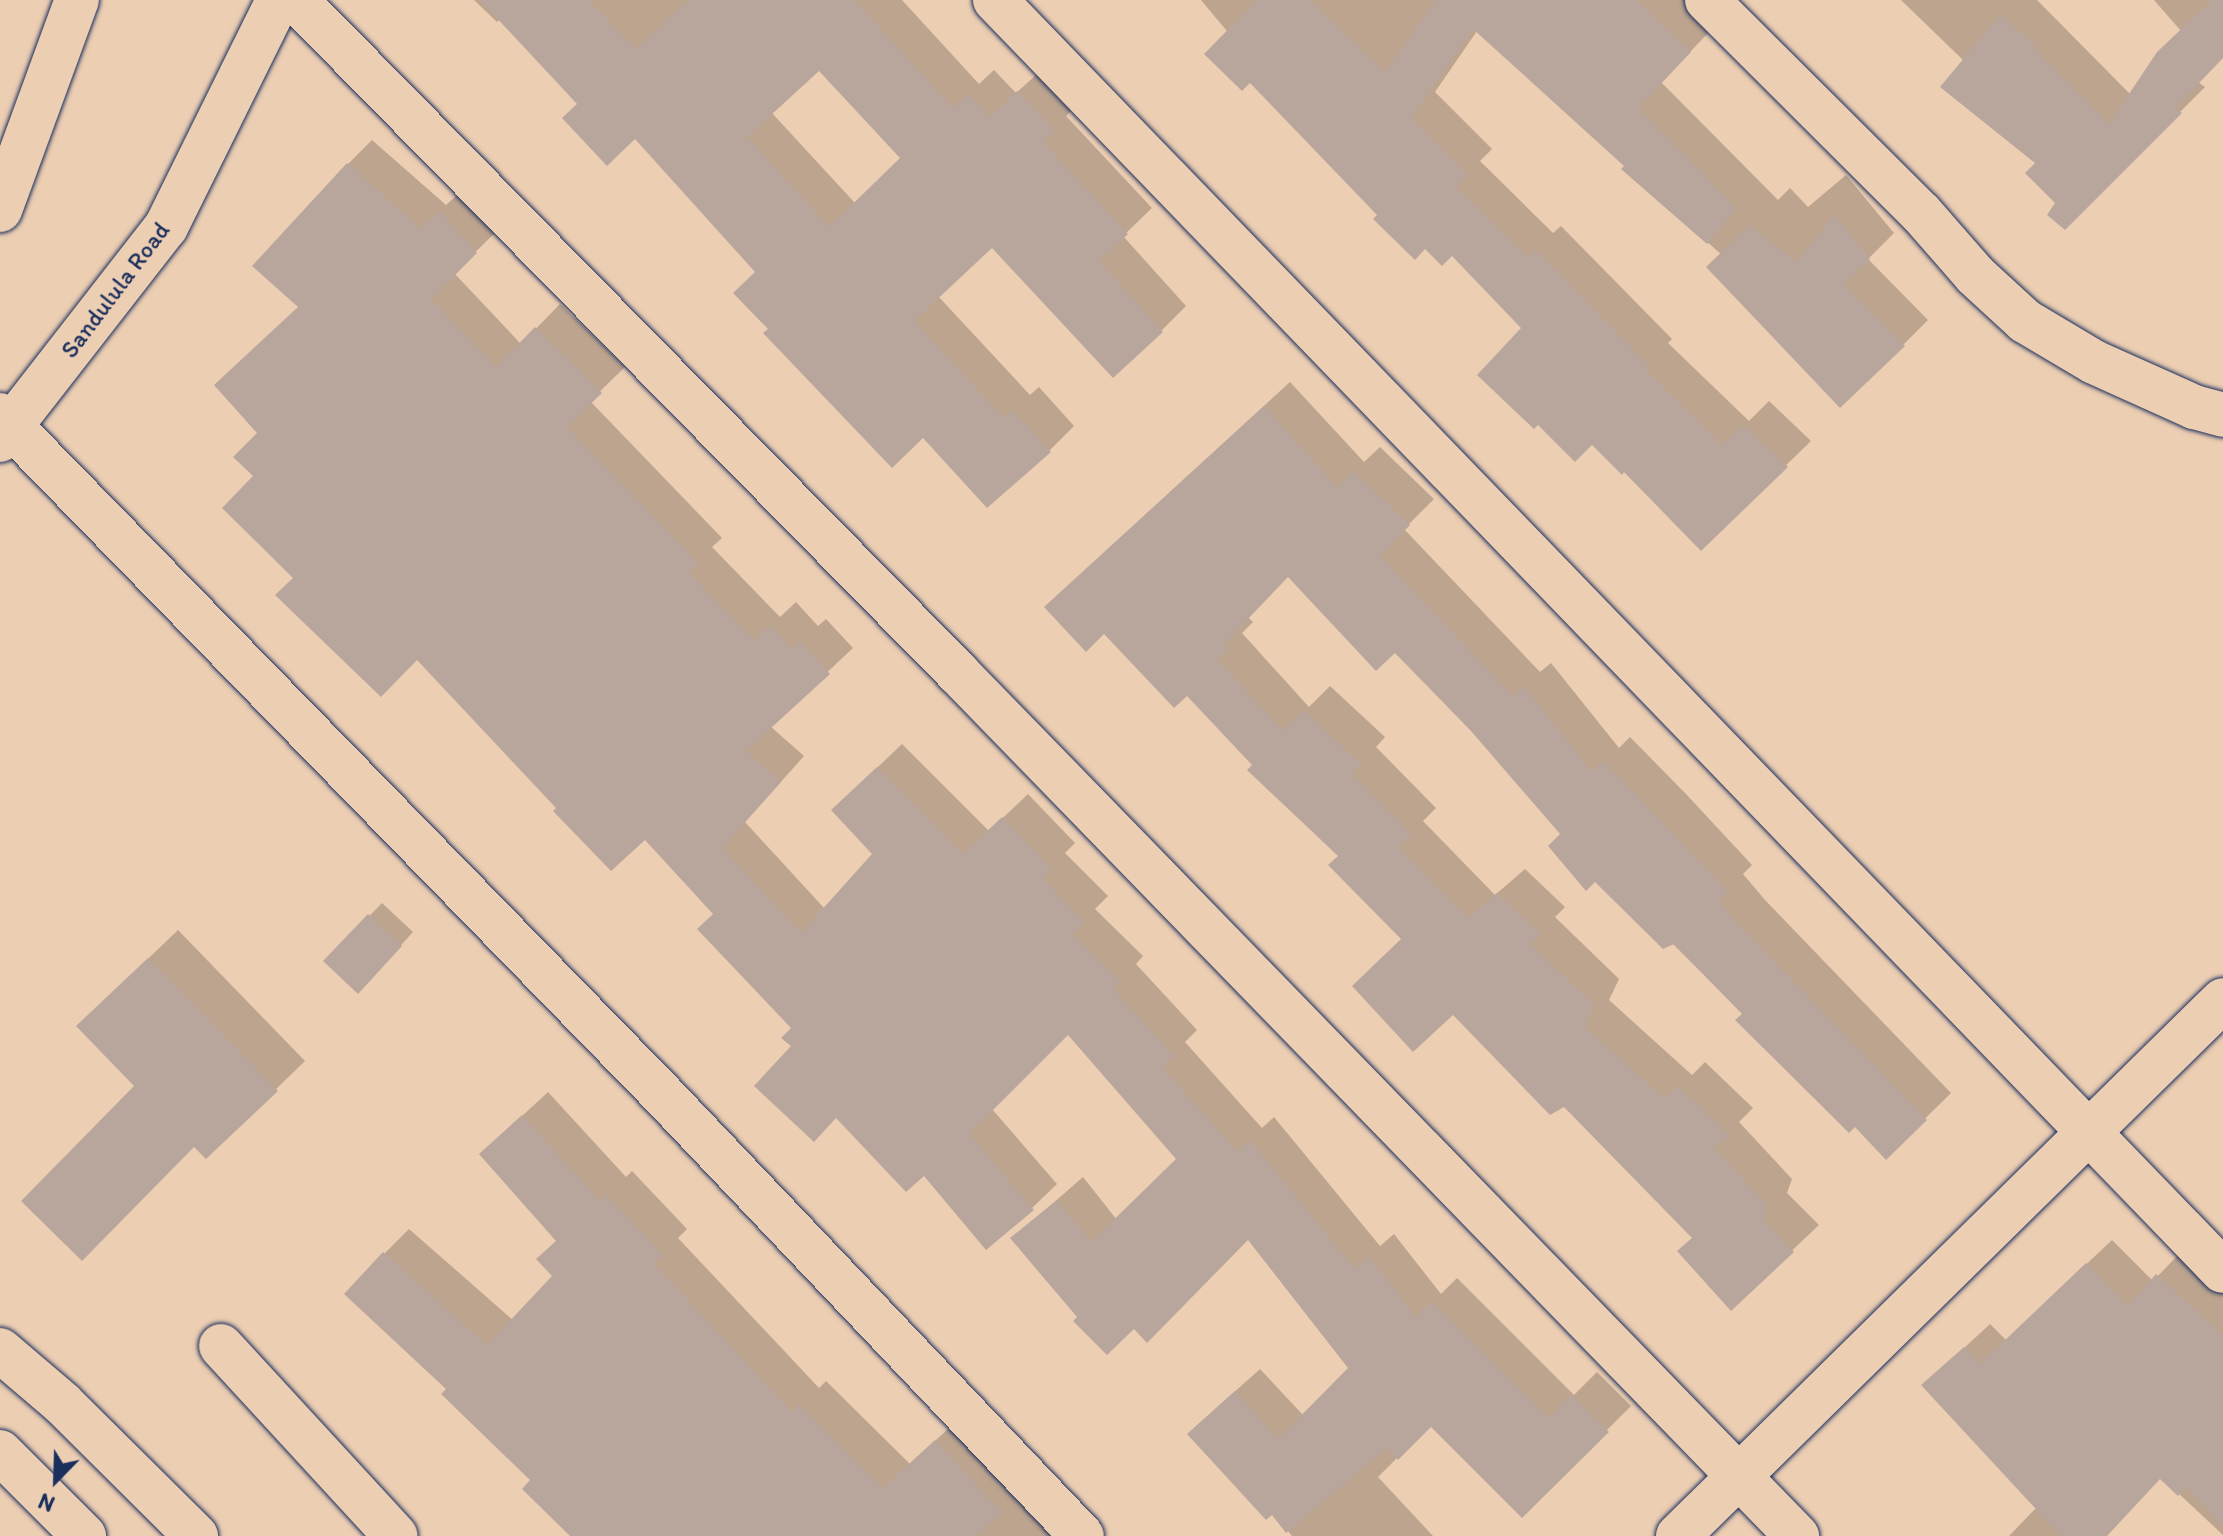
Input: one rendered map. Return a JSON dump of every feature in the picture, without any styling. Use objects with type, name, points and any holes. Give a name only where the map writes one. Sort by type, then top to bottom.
[{"type":"street","name":"Sandulula Road","points":[[4,426],[166,227],[278,0]]},
{"type":"street","points":[[296,0],[958,673],[1797,1536]]},
{"type":"street","points":[[995,0],[2223,1271]]},
{"type":"street","points":[[1707,0],[1921,213],[1975,275],[2025,321],[2094,362],[2194,407],[2223,415]]},
{"type":"street","points":[[0,210],[69,4]]},
{"type":"street","points":[[4,426],[661,1093],[1082,1536]]},
{"type":"street","points":[[1678,1536],[2223,1000]]},
{"type":"street","points":[[221,1346],[396,1536]]},
{"type":"street","points":[[0,1350],[62,1403],[196,1536]]},
{"type":"street","points":[[0,1452],[84,1536]]},
{"type":"building","points":[[480,0],[588,0],[636,49],[688,0],[854,0],[953,108],[968,94],[990,117],[1017,91],[1055,130],[1043,142],[1128,234],[1099,261],[1163,332],[1113,378],[992,248],[914,321],[1004,418],[1012,410],[1051,452],[987,508],[923,438],[892,468],[763,333],[768,329],[733,293],[755,272],[635,139],[607,166],[562,118],[577,104]],"holes":[[[819,71],[900,158],[829,227],[747,137]]]},
{"type":"building","points":[[1257,0],[1310,0],[1385,72],[1436,0],[1636,0],[1691,52],[1638,108],[1736,208],[1707,244],[1621,169],[1624,166],[1473,29],[1411,118],[1468,175],[1456,187],[1527,256],[1535,249],[1648,365],[1645,369],[1722,445],[1743,425],[1788,467],[1701,551],[1624,472],[1622,475],[1592,445],[1575,462],[1538,425],[1534,429],[1477,375],[1521,328],[1452,256],[1442,266],[1425,249],[1415,260],[1373,219],[1377,215],[1250,83],[1242,91],[1204,54]]},
{"type":"building","points":[[2212,0],[2223,0],[2223,58],[2175,108],[2182,113],[2065,230],[2047,215],[2055,203],[2025,173],[2035,163],[1940,87],[2000,15],[2036,45],[2033,48],[2109,124],[2157,52]]},
{"type":"building","points":[[347,163],[420,228],[439,211],[477,253],[431,299],[496,367],[535,327],[602,393],[567,427],[699,564],[689,573],[754,640],[770,625],[792,649],[800,641],[830,674],[746,751],[781,782],[722,848],[801,933],[872,854],[831,810],[877,767],[963,854],[1002,817],[1052,869],[1042,878],[1085,922],[1072,934],[1121,982],[1113,989],[1174,1056],[1162,1067],[1237,1151],[1249,1140],[1355,1268],[1369,1257],[1416,1317],[1431,1301],[1549,1418],[1571,1395],[1609,1432],[1522,1518],[1431,1427],[1398,1460],[1387,1448],[1286,1533],[1272,1515],[1266,1520],[1187,1434],[1235,1391],[1278,1439],[1348,1368],[1248,1240],[1147,1343],[1134,1329],[1107,1355],[1073,1321],[1077,1317],[1010,1238],[1057,1200],[1091,1242],[1176,1159],[1068,1035],[969,1134],[1034,1210],[986,1250],[924,1176],[906,1192],[836,1118],[814,1142],[754,1086],[791,1046],[781,1038],[791,1028],[697,929],[713,914],[645,840],[611,871],[417,660],[381,697],[275,595],[293,578],[222,508],[253,476],[233,457],[257,433],[214,385],[298,307],[252,266]]},
{"type":"building","points":[[1834,215],[1870,259],[1843,284],[1905,346],[1840,408],[1706,267],[1750,225],[1796,262]]},
{"type":"building","points":[[1264,406],[1337,487],[1353,471],[1410,525],[1380,556],[1513,696],[1524,687],[1592,772],[1603,761],[1728,892],[1718,901],[1740,926],[1927,1120],[1886,1160],[1855,1127],[1849,1133],[1735,1020],[1742,1014],[1674,944],[1663,949],[1595,882],[1586,891],[1548,846],[1560,834],[1471,731],[1395,653],[1376,671],[1288,577],[1224,644],[1229,649],[1217,659],[1283,731],[1303,710],[1361,764],[1352,774],[1412,835],[1398,847],[1468,918],[1497,893],[1541,934],[1530,944],[1594,1005],[1585,1027],[1665,1099],[1678,1086],[1729,1135],[1714,1148],[1767,1205],[1763,1220],[1794,1252],[1731,1311],[1677,1251],[1692,1238],[1564,1107],[1550,1115],[1453,1015],[1413,1052],[1352,986],[1401,939],[1328,865],[1338,856],[1247,770],[1252,765],[1187,696],[1174,708],[1104,634],[1086,652],[1044,607]]},
{"type":"building","points":[[368,914],[402,946],[358,994],[323,961]]},
{"type":"building","points":[[148,958],[278,1091],[206,1159],[194,1147],[82,1261],[21,1201],[134,1086],[76,1026]]},
{"type":"building","points":[[522,1115],[600,1201],[606,1195],[663,1255],[654,1264],[792,1412],[799,1405],[883,1488],[935,1440],[1002,1513],[976,1536],[570,1536],[522,1489],[530,1480],[441,1394],[446,1389],[344,1294],[383,1252],[487,1345],[552,1276],[536,1259],[556,1241],[479,1154]]},
{"type":"building","points":[[2086,1263],[2128,1306],[2156,1274],[2223,1335],[2223,1528],[2187,1487],[2178,1496],[2160,1479],[2107,1536],[2061,1536],[1921,1385],[1964,1347],[1980,1364]]}]
